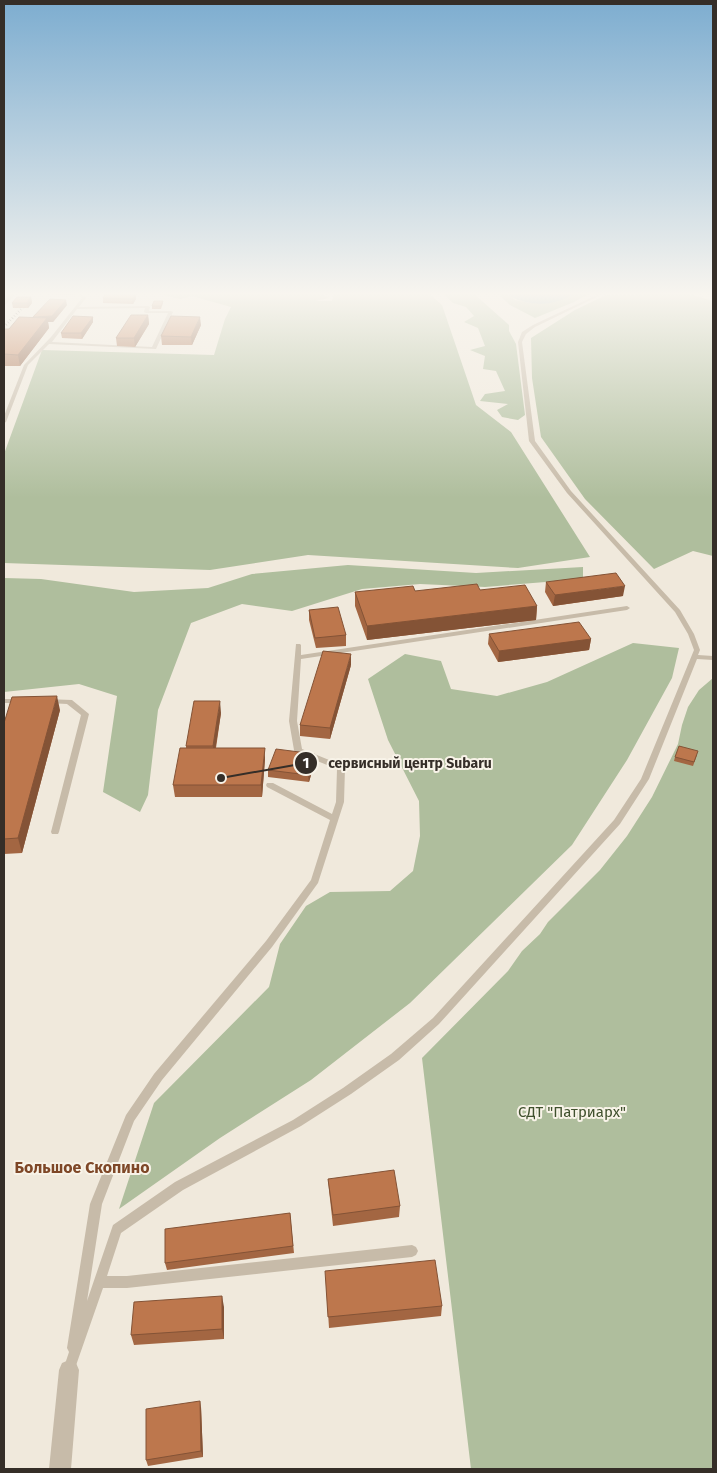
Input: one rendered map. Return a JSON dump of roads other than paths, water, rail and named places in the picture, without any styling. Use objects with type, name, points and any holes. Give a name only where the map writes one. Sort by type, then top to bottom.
[{"type":"street","points":[[60,1469],[69,1370]]},
{"type":"lane","points":[[4,422],[26,365],[30,361]]},
{"type":"lane","points":[[69,1370],[117,1229],[179,1186],[296,1123],[395,1057],[436,1020],[617,822],[645,779],[697,650],[691,634],[678,612],[569,492],[532,441],[522,361]]},
{"type":"lane","points":[[298,656],[627,608]]},
{"type":"lane","points":[[69,1370],[96,1204],[130,1118],[158,1077],[269,944],[315,881],[340,802],[340,768],[298,750],[293,721],[298,646]]},
{"type":"lane","points":[[695,657],[713,658]]},
{"type":"lane","points":[[4,701],[32,701]]},
{"type":"lane","points":[[41,701],[69,702],[85,714],[55,832]]},
{"type":"lane","points":[[270,785],[334,819]]},
{"type":"lane","points":[[99,1282],[127,1282],[412,1251]]},
{"type":"place","name":"сервисный центр Subaru","points":[[221,778]]},
{"type":"district","name":"Большое Скопино","points":[[82,1167]]},
{"type":"park label","name":"СДТ \"Патриарх\"","points":[[572,1112]]}]
